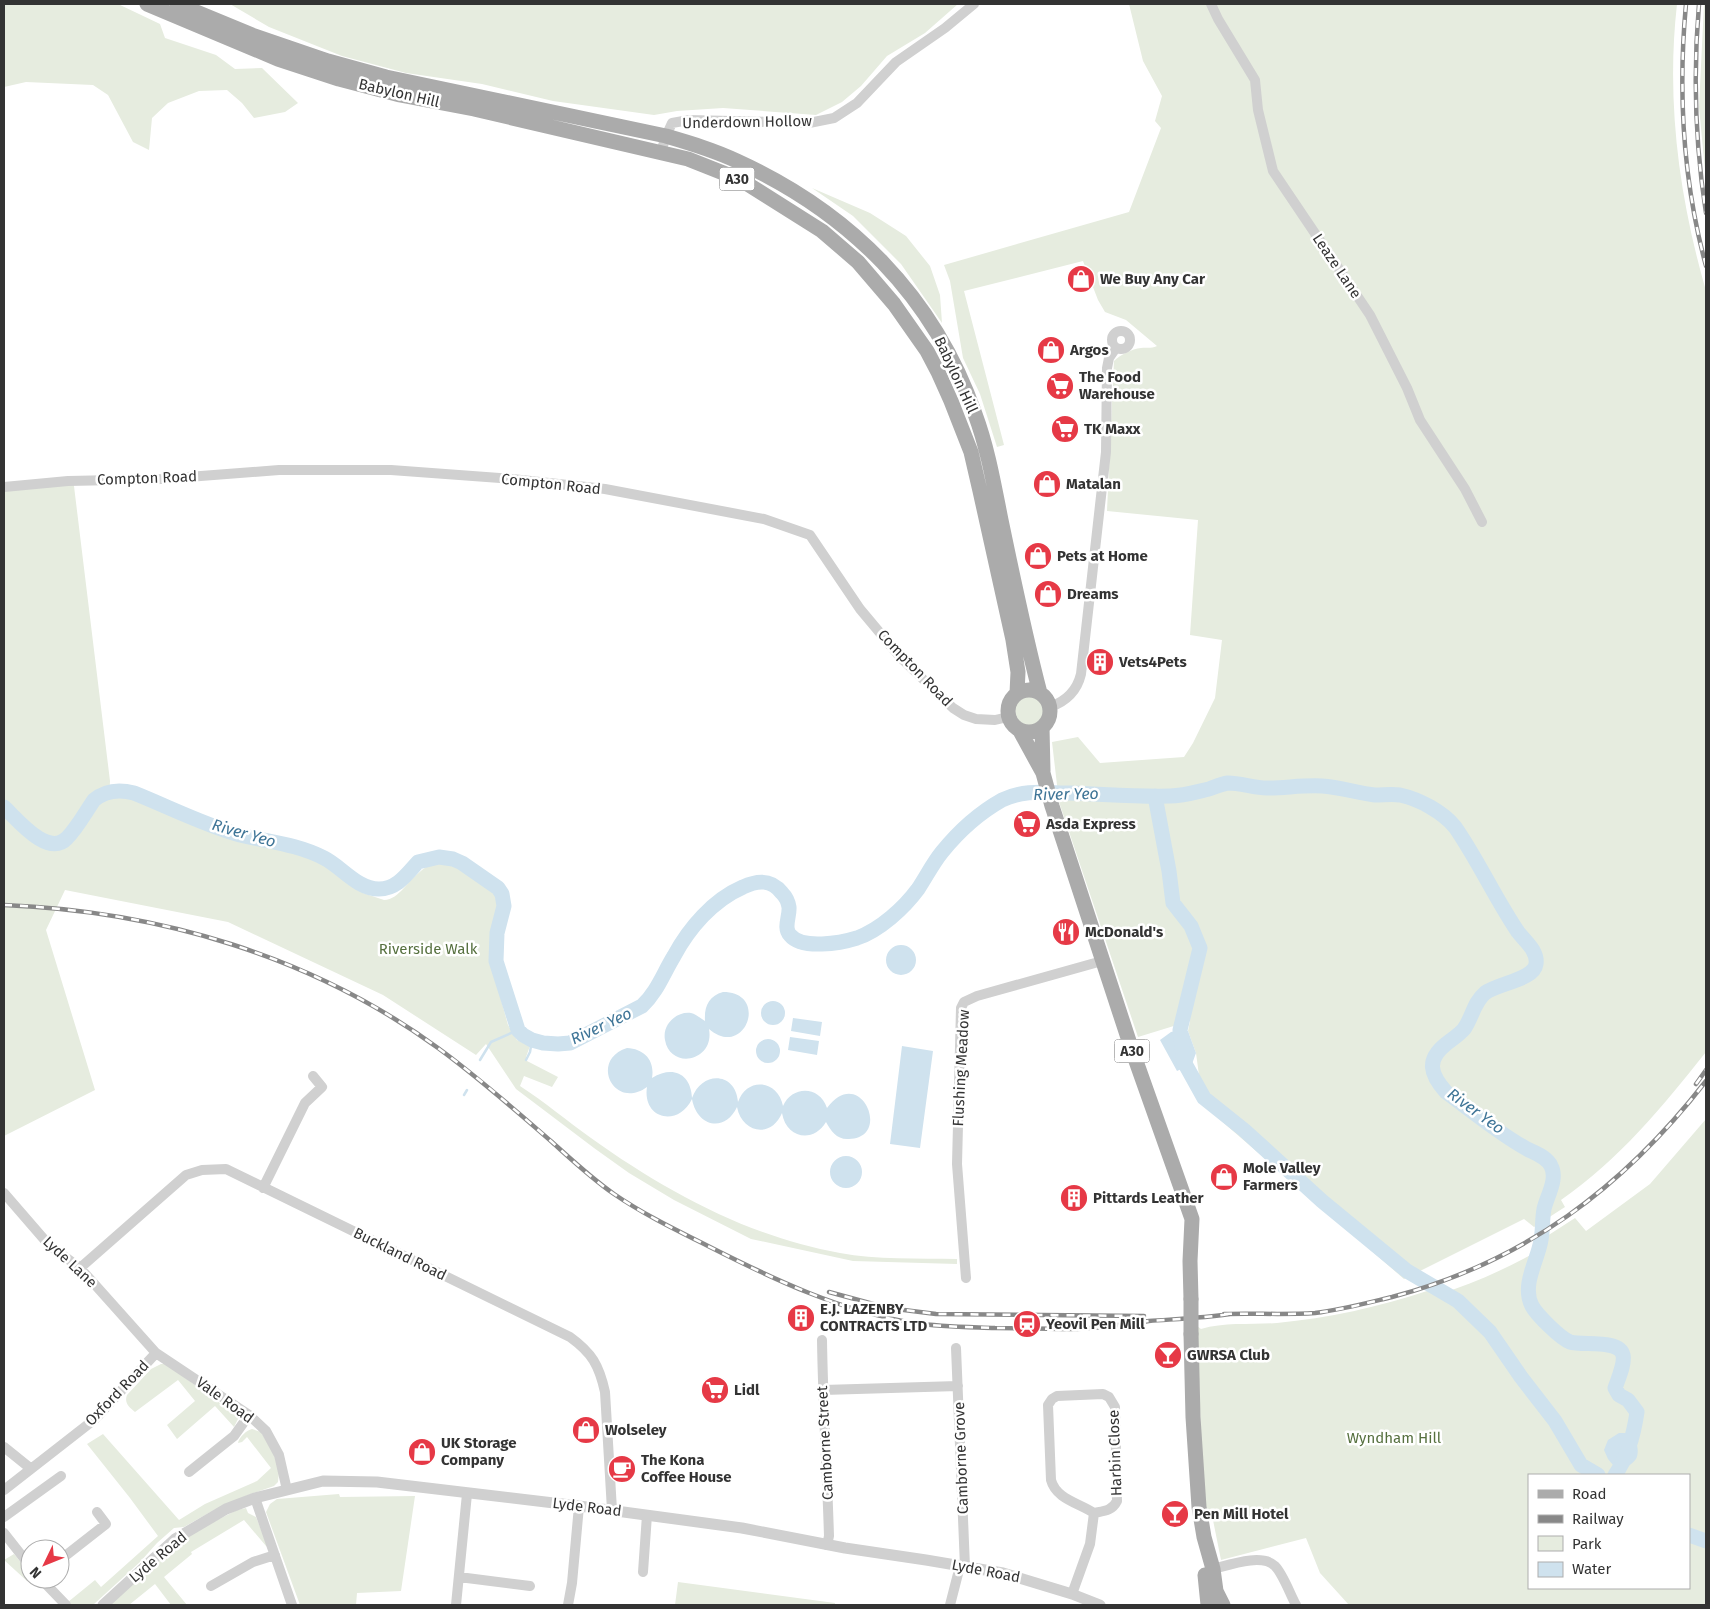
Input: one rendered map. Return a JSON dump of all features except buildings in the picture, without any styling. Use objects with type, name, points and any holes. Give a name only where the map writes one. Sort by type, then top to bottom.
[{"type":"main road","name":"Babylon Hill","points":[[147,4],[278,59],[339,79],[400,95],[474,109],[688,159],[741,180],[822,231],[858,262],[876,281],[912,329],[938,372],[990,504],[1040,693]]},
{"type":"main road","name":"Babylon Hill","points":[[177,4],[252,35],[328,61],[386,77],[666,136],[702,147],[736,160],[783,184],[848,228],[891,271],[941,339],[955,365],[976,414],[986,451],[990,504],[1018,672],[1017,693]]},
{"type":"main road","points":[[1017,693],[1028,690],[1040,693]]},
{"type":"main road","name":"A30","points":[[1017,693],[1008,704],[1008,717],[1014,728],[1020,731],[1043,773],[1102,962],[1192,1219],[1190,1261],[1191,1334],[1198,1492],[1204,1536],[1204,1568],[1212,1601]]},
{"type":"main road","name":"A30","points":[[1040,693],[1050,707],[1049,718],[1042,728],[1043,773]]},
{"type":"main road","points":[[1020,731],[1032,733],[1042,728]]},
{"type":"main road","name":"A30","points":[[1204,1536],[1213,1568],[1212,1601]]},
{"type":"street","name":"Underdown Hollow","points":[[666,136],[672,123],[689,120],[809,123],[834,118],[857,103],[896,62],[945,28],[974,4]]},
{"type":"street","name":"Leaze Lane","points":[[1211,4],[1218,19],[1256,80],[1258,110],[1273,171],[1370,314],[1407,388],[1420,420],[1465,489],[1482,522]]},
{"type":"street","points":[[661,152],[666,136]]},
{"type":"street","points":[[1050,707],[1069,698],[1079,683],[1081,674],[1106,452],[1107,368],[1109,358],[1116,348]]},
{"type":"street","name":"Compton Road","points":[[4,487],[68,481],[162,479],[279,470],[391,470],[512,479],[605,489],[764,519],[810,534],[860,609],[901,658],[953,708],[964,716],[976,719],[995,720],[1008,717]]},
{"type":"street","name":"Flushing Meadow","points":[[966,1278],[957,1164],[961,1008],[964,1002],[969,999],[1102,962]]},
{"type":"street","points":[[263,1188],[305,1103],[322,1087],[313,1076]]},
{"type":"street","name":"Buckland Road","points":[[80,1268],[186,1175],[202,1170],[226,1169],[570,1337],[585,1348],[601,1373],[605,1392],[612,1510]]},
{"type":"street","name":"Lyde Lane","points":[[4,1194],[49,1246],[80,1268],[156,1352]]},
{"type":"street","name":"Camborne Street","points":[[822,1340],[822,1390],[829,1536],[827,1545]]},
{"type":"street","name":"Camborne Grove","points":[[950,1605],[962,1567],[956,1348]]},
{"type":"street","name":"Vale Road","points":[[156,1352],[249,1415],[266,1431],[279,1455],[287,1490]]},
{"type":"street","name":"Oxford Road","points":[[4,1490],[95,1419],[156,1352]]},
{"type":"street","points":[[822,1390],[958,1386]]},
{"type":"street","name":"Harbin Close","points":[[1104,1394],[1109,1397],[1115,1406],[1117,1502],[1109,1510],[1094,1514],[1059,1495],[1053,1489],[1050,1480],[1048,1405],[1057,1396],[1104,1394]]},
{"type":"street","points":[[189,1472],[234,1436],[249,1415]]},
{"type":"street","points":[[4,1447],[30,1468]]},
{"type":"street","points":[[4,1517],[61,1476]]},
{"type":"street","name":"Lyde Road","points":[[103,1605],[175,1539],[226,1509],[254,1498],[323,1481],[377,1482],[612,1510],[742,1528],[827,1545],[1003,1573],[1072,1594],[1100,1605]]},
{"type":"street","points":[[456,1605],[467,1494]]},
{"type":"street","points":[[254,1498],[292,1605]]},
{"type":"street","points":[[568,1605],[572,1583],[579,1506]]},
{"type":"street","points":[[70,1553],[109,1528],[97,1512]]},
{"type":"street","name":"Harbin Close","points":[[1072,1594],[1090,1544],[1094,1514]]},
{"type":"street","points":[[643,1572],[647,1515]]},
{"type":"street","points":[[4,1533],[20,1553]]},
{"type":"street","points":[[211,1586],[253,1562],[275,1556]]},
{"type":"street","points":[[631,1560],[643,1561]]},
{"type":"street","points":[[1213,1568],[1258,1560],[1267,1561],[1275,1566],[1296,1605]]},
{"type":"street","points":[[459,1577],[530,1586]]},
{"type":"street","points":[[51,1589],[66,1605]]},
{"type":"green space","points":[[4,4],[118,4],[160,24],[165,38],[216,55],[235,69],[262,68],[298,103],[285,112],[254,118],[242,103],[227,90],[199,91],[168,103],[152,118],[149,150],[133,142],[108,95],[93,85],[26,82],[4,87]]},
{"type":"green space","points":[[230,4],[958,4],[925,33],[887,56],[861,86],[842,102],[816,115],[723,108],[677,111],[654,115],[553,101],[482,84],[406,73],[342,56],[269,27]]},
{"type":"green space","points":[[1129,4],[1677,4],[1673,77],[1677,149],[1689,220],[1706,291],[1706,1052],[1657,1112],[1621,1150],[1602,1168],[1561,1200],[1565,1207],[1534,1227],[1524,1219],[1404,1279],[1203,1105],[1196,1053],[1188,1031],[1190,1021],[1138,1037],[1059,802],[1052,742],[1078,737],[1100,763],[1184,757],[1215,698],[1222,640],[1190,635],[1198,520],[1107,511],[1114,361],[1134,350],[1157,346],[1126,320],[1105,312],[1098,300],[1083,261],[964,291],[1004,445],[997,447],[980,394],[963,358],[950,281],[944,265],[1129,212],[1161,128],[1155,121],[1162,96],[1143,61]]},
{"type":"green space","points":[[1704,4],[1706,4],[1706,181],[1699,107]]},
{"type":"green space","points":[[812,188],[870,213],[906,236],[930,266],[940,295],[942,323],[901,264],[853,216]]},
{"type":"green space","name":"Riverside Walk","points":[[73,478],[110,781],[109,799],[121,797],[133,799],[231,839],[289,851],[316,860],[336,871],[363,893],[384,900],[395,896],[419,872],[434,863],[450,863],[472,873],[490,886],[502,903],[493,936],[490,957],[508,1025],[517,1040],[530,1046],[526,1057],[527,1061],[558,1077],[552,1087],[524,1076],[520,1086],[619,1158],[678,1193],[741,1224],[806,1246],[840,1253],[883,1258],[957,1259],[957,1264],[853,1261],[751,1239],[674,1200],[629,1173],[594,1148],[516,1089],[486,1044],[476,1055],[383,995],[228,922],[65,890],[46,930],[95,1090],[4,1136],[4,488]]},
{"type":"green space","points":[[1031,694],[1037,695],[1042,699],[1046,704],[1046,716],[1042,721],[1037,725],[1031,726],[1025,725],[1020,721],[1016,716],[1015,710],[1016,704],[1020,699],[1025,695]]},
{"type":"green space","name":"Wyndham Hill","points":[[1706,1119],[1706,1605],[1349,1605],[1320,1573],[1306,1538],[1221,1560],[1212,1515],[1206,1509],[1197,1326],[1201,1329],[1229,1325],[1296,1321],[1353,1311],[1427,1291],[1436,1295],[1464,1286],[1544,1248],[1544,1238],[1575,1218],[1586,1231],[1650,1184]]},
{"type":"green space","points":[[161,1364],[166,1364],[235,1414],[238,1419],[234,1427],[215,1406],[177,1439],[167,1425],[195,1401],[178,1380],[135,1412],[129,1407],[127,1395],[151,1369]]},
{"type":"green space","points":[[252,1429],[261,1432],[274,1454],[279,1472],[278,1482],[274,1486],[214,1510],[184,1527],[174,1528],[93,1605],[72,1605],[68,1602],[95,1580],[101,1587],[158,1536],[87,1444],[103,1434],[179,1520],[205,1504],[257,1481],[271,1468],[247,1437],[238,1443],[243,1434]]},
{"type":"green space","points":[[339,1494],[340,1497],[415,1496],[401,1591],[357,1593],[356,1605],[300,1605],[266,1512],[270,1504],[277,1499]]},
{"type":"green space","points":[[246,1508],[248,1513],[256,1517],[268,1547],[244,1520],[191,1552],[192,1554],[164,1577],[187,1605],[171,1605],[155,1584],[129,1605],[109,1605],[134,1581],[141,1579],[163,1556],[180,1542],[207,1525],[237,1510]]},
{"type":"green space","points":[[14,1554],[20,1561],[20,1575],[4,1560]]},
{"type":"green space","points":[[678,1582],[835,1603],[835,1605],[675,1605]]},
{"type":"water","points":[[901,945],[911,950],[916,960],[911,970],[901,975],[891,970],[886,960],[891,950]]},
{"type":"water","points":[[723,992],[737,995],[746,1002],[749,1012],[747,1022],[742,1031],[733,1036],[722,1036],[709,1029],[709,1040],[705,1049],[699,1055],[691,1058],[675,1056],[665,1040],[666,1029],[671,1020],[685,1013],[696,1015],[705,1021],[705,1011],[708,1002],[714,996]]},
{"type":"water","points":[[773,1001],[782,1004],[785,1013],[782,1022],[773,1025],[764,1022],[761,1013],[764,1004]]},
{"type":"water","points":[[793,1018],[822,1022],[820,1036],[791,1031]]},
{"type":"water","points":[[1188,1031],[1196,1053],[1192,1064],[1177,1071],[1160,1040],[1171,1032]]},
{"type":"water","points":[[790,1037],[819,1041],[817,1055],[788,1050]]},
{"type":"water","points":[[768,1039],[777,1042],[780,1051],[777,1060],[768,1063],[759,1060],[756,1051],[759,1042]]},
{"type":"water","points":[[902,1046],[933,1051],[920,1148],[890,1144]]},
{"type":"water","points":[[627,1048],[644,1053],[652,1066],[652,1078],[667,1072],[680,1074],[688,1083],[692,1098],[703,1083],[710,1079],[718,1078],[725,1080],[731,1085],[736,1092],[738,1102],[748,1088],[762,1084],[769,1086],[775,1091],[780,1097],[783,1106],[787,1099],[799,1092],[812,1092],[818,1095],[827,1108],[839,1096],[851,1094],[860,1098],[867,1106],[870,1117],[869,1127],[862,1136],[845,1139],[835,1134],[826,1122],[821,1129],[814,1133],[801,1135],[794,1133],[789,1128],[782,1113],[771,1127],[757,1130],[745,1123],[737,1107],[726,1121],[712,1123],[705,1121],[699,1116],[692,1099],[686,1108],[678,1114],[662,1116],[655,1113],[650,1106],[647,1098],[647,1087],[635,1093],[625,1093],[616,1088],[610,1081],[609,1063],[616,1054]]},
{"type":"water","points":[[846,1156],[858,1160],[862,1172],[858,1184],[846,1188],[834,1184],[830,1172],[834,1160]]},
{"type":"water","points":[[1619,1433],[1628,1433],[1634,1437],[1638,1452],[1636,1459],[1632,1463],[1618,1471],[1608,1459],[1604,1450],[1608,1440]]},
{"type":"waterway","name":"River Yeo","points":[[4,807],[42,840],[59,843],[71,834],[94,800],[108,792],[134,793],[227,831],[293,846],[314,853],[331,862],[357,882],[379,889],[396,884],[418,862],[439,857],[453,859],[462,863],[498,888],[502,894],[504,906],[497,933],[496,961],[518,1030],[532,1040],[558,1044],[570,1043],[642,1006],[656,989],[680,946],[695,925],[722,899],[749,885],[764,882],[778,888],[787,899],[789,907],[788,932],[796,940],[812,944],[832,943],[857,938],[874,930],[906,904],[939,856],[962,830],[1002,800],[1019,794],[1044,792],[1175,796],[1228,783],[1267,788],[1329,787],[1375,795],[1400,795],[1415,800],[1437,811],[1455,827],[1518,932],[1535,955],[1536,964],[1529,974],[1491,990],[1481,997],[1464,1029],[1440,1050],[1435,1056],[1432,1067],[1436,1079],[1446,1092],[1485,1122],[1544,1158],[1551,1166],[1553,1182],[1544,1209],[1541,1240],[1529,1281],[1529,1298],[1539,1315],[1566,1340],[1576,1343],[1608,1345],[1620,1350],[1623,1355],[1622,1367],[1615,1388],[1619,1395],[1628,1400],[1637,1412],[1629,1445],[1616,1474]]},
{"type":"waterway","name":"River Yeo","points":[[1155,796],[1173,903],[1191,926],[1200,948],[1180,1030],[1184,1062],[1204,1098],[1244,1130],[1322,1201],[1407,1271],[1458,1301],[1490,1332],[1521,1377],[1555,1421],[1581,1465],[1596,1474]]},
{"type":"waterway","points":[[480,1060],[491,1042],[518,1030]]},
{"type":"waterway","points":[[526,1060],[530,1052],[532,1040]]},
{"type":"waterway","points":[[464,1095],[467,1090]]},
{"type":"waterway","name":"River Yeo","points":[[1690,1535],[1706,1541]]},
{"type":"railway","points":[[1686,4],[1683,69],[1684,135],[1692,201],[1706,266]]},
{"type":"railway","points":[[1699,4],[1696,108],[1699,161],[1706,213]]},
{"type":"railway","points":[[4,905],[62,909],[119,917],[176,929],[232,944],[286,964],[339,988],[389,1016],[453,1059],[590,1175],[625,1201],[672,1228],[758,1270],[835,1303],[888,1318],[915,1323],[995,1328],[1085,1328],[1230,1314]]},
{"type":"railway","points":[[1696,1084],[1706,1070]]},
{"type":"railway","points":[[1224,1314],[1303,1314],[1344,1308],[1392,1297],[1440,1282],[1485,1264],[1567,1216],[1605,1187],[1674,1120],[1706,1081]]},
{"type":"railway","points":[[829,1292],[888,1308],[936,1314],[1144,1316]]},
{"type":"place","name":"We Buy Any Car","points":[[1081,279]]},
{"type":"place","name":"Argos","points":[[1051,350]]},
{"type":"place","name":"The Food Warehouse","points":[[1060,386]]},
{"type":"place","name":"TK Maxx","points":[[1065,429]]},
{"type":"place","name":"Matalan","points":[[1047,484]]},
{"type":"place","name":"Pets at Home","points":[[1038,556]]},
{"type":"place","name":"Dreams","points":[[1048,594]]},
{"type":"place","name":"Vets4Pets","points":[[1100,662]]},
{"type":"place","name":"Asda Express","points":[[1027,824]]},
{"type":"place","name":"McDonald's","points":[[1066,932]]},
{"type":"place","name":"Mole Valley Farmers","points":[[1224,1177]]},
{"type":"place","name":"Pittards Leather","points":[[1074,1198]]},
{"type":"place","name":"E.J. LAZENBY CONTRACTS LTD","points":[[801,1318]]},
{"type":"place","name":"Yeovil Pen Mill","points":[[1027,1324]]},
{"type":"place","name":"GWRSA Club","points":[[1168,1355]]},
{"type":"place","name":"Lidl","points":[[715,1390]]},
{"type":"place","name":"Wolseley","points":[[586,1430]]},
{"type":"place","name":"UK Storage Company","points":[[422,1452]]},
{"type":"place","name":"The Kona Coffee House","points":[[622,1469]]},
{"type":"place","name":"Pen Mill Hotel","points":[[1175,1514]]}]
